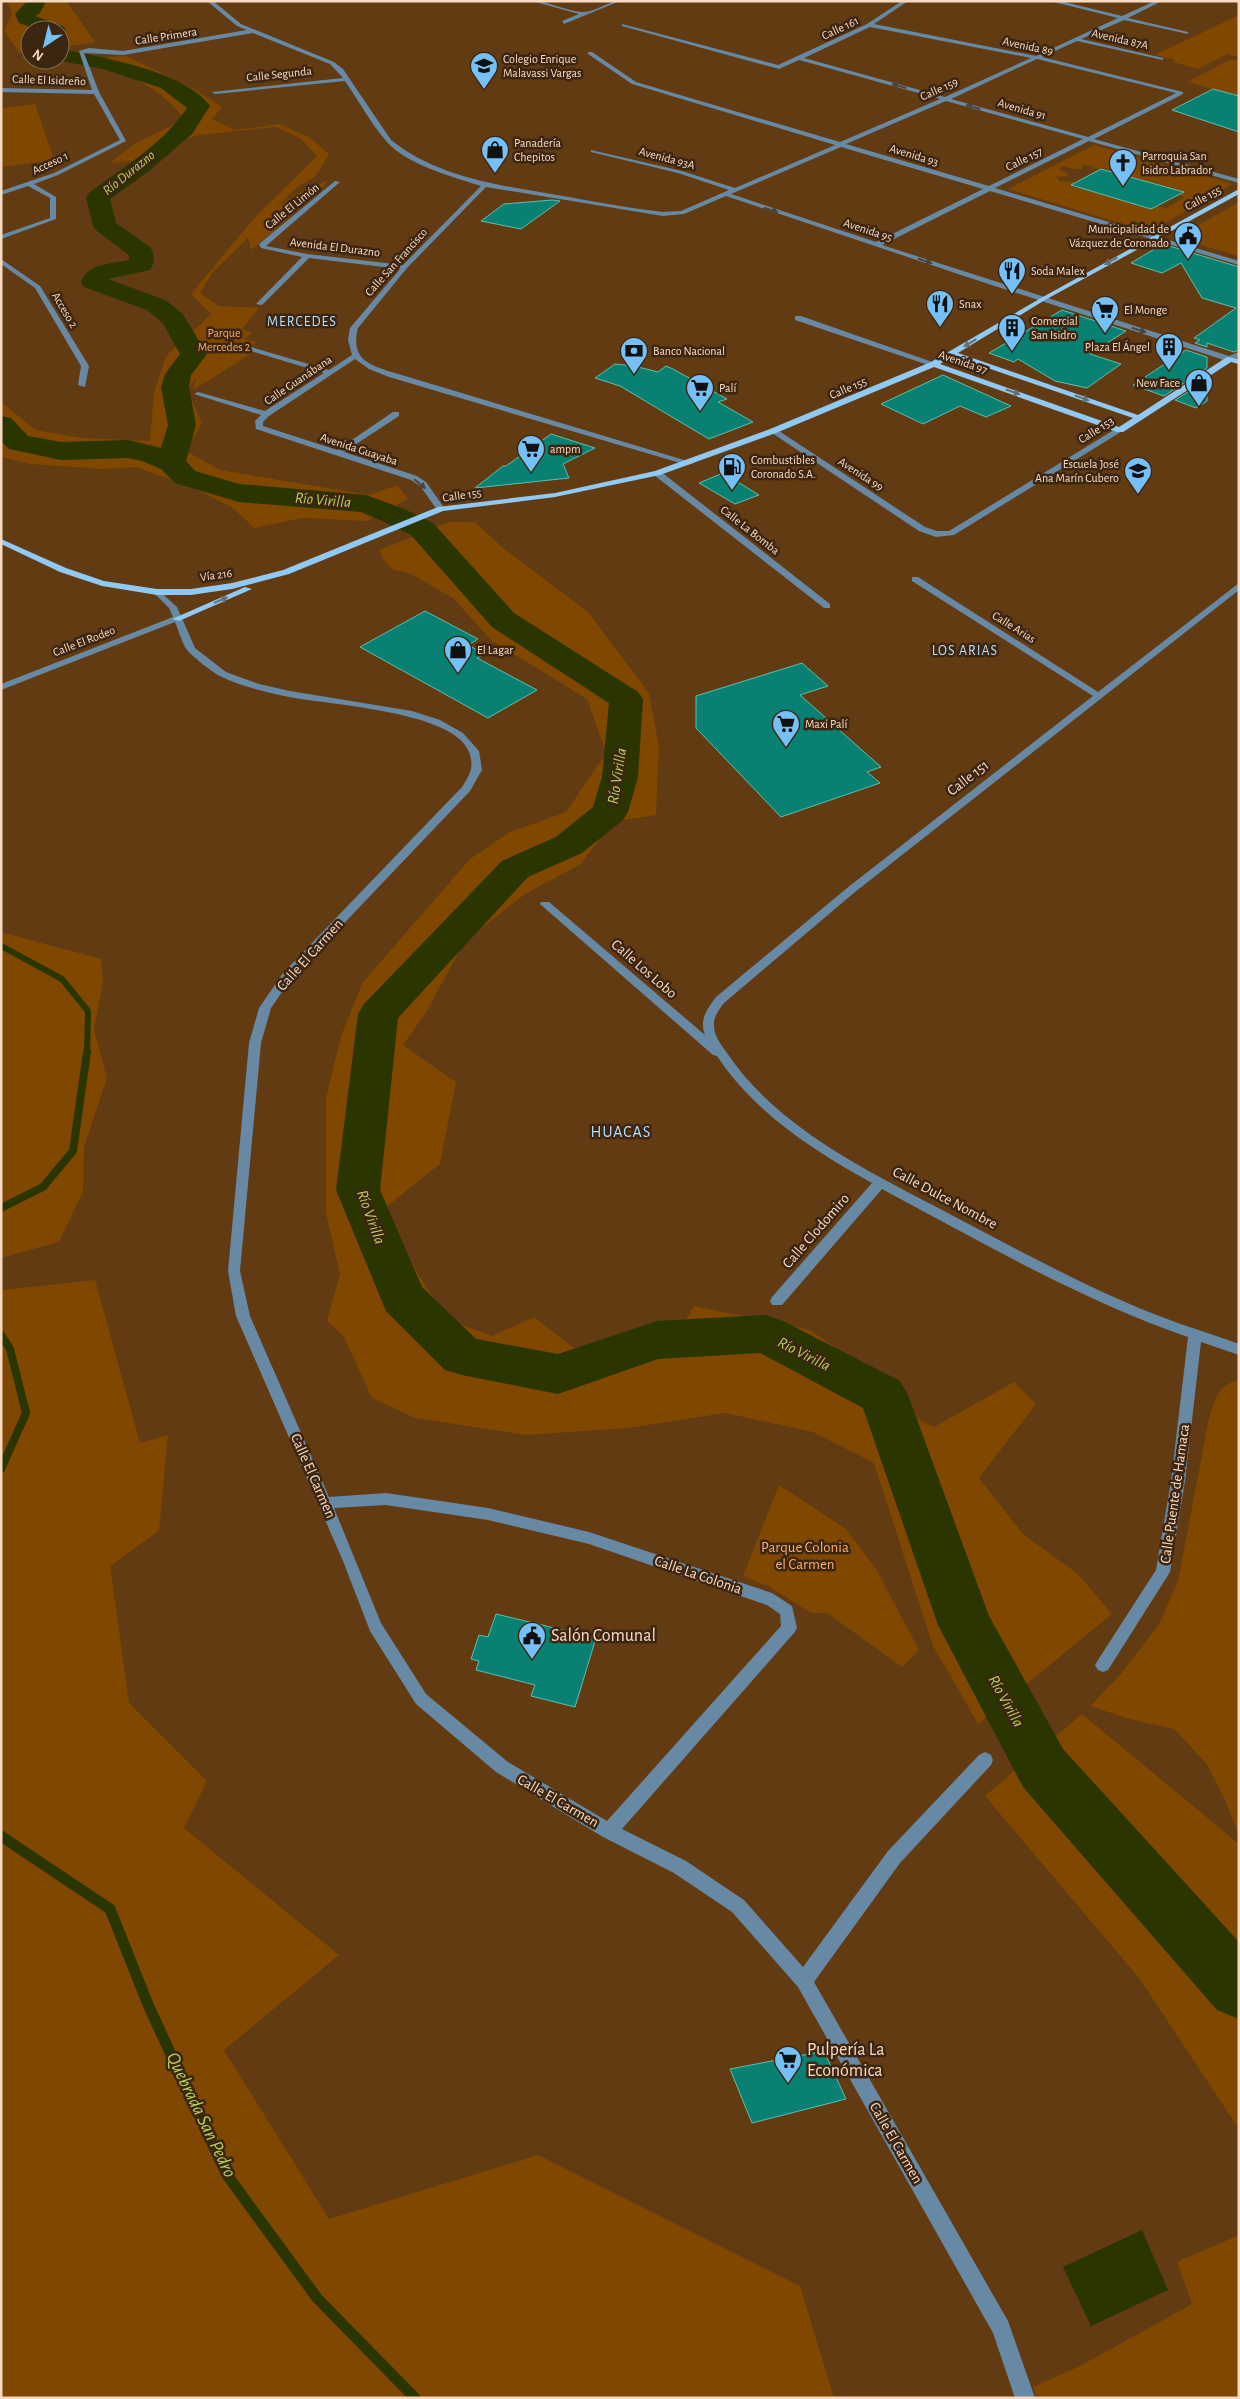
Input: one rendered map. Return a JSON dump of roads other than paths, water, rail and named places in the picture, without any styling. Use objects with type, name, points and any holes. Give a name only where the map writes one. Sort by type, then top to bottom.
[{"type":"main road","name":"Calle 155","points":[[430,512],[441,509],[556,495],[657,473],[690,463],[773,431],[954,354],[1043,300],[1239,191]]},
{"type":"main road","name":"Avenida 97","points":[[954,354],[1139,418]]},
{"type":"main road","name":"Avenida 95","points":[[1230,359],[1239,362]]},
{"type":"main road","name":"Calle 153","points":[[1120,430],[1230,359]]},
{"type":"main road","name":"Avenida 97","points":[[934,364],[1120,430]]},
{"type":"main road","name":"Vía 216","points":[[1,541],[64,570],[95,581],[157,592],[191,592],[232,586],[286,572],[430,512]]},
{"type":"main road","points":[[176,619],[286,572]]},
{"type":"street","points":[[209,1],[230,20],[332,63],[346,79],[389,141],[399,149],[435,169],[485,185],[663,214],[693,209],[725,194]]},
{"type":"street","points":[[534,1],[584,14]]},
{"type":"street","points":[[564,22],[618,1]]},
{"type":"street","name":"Calle 161","points":[[624,25],[779,67],[869,25],[906,1]]},
{"type":"street","points":[[1052,1],[1186,33]]},
{"type":"street","name":"Calle 159","points":[[725,194],[946,99],[1160,1]]},
{"type":"street","name":"Avenida 89","points":[[869,25],[1035,57],[1181,93]]},
{"type":"street","name":"Calle Primera","points":[[96,92],[81,54],[84,50],[115,53],[132,52],[256,31]]},
{"type":"street","name":"Avenida 87A","points":[[1074,39],[1161,59]]},
{"type":"street","name":"Avenida 93","points":[[590,53],[634,83],[1239,263]]},
{"type":"street","name":"Avenida 91","points":[[799,58],[1239,181]]},
{"type":"street","name":"Calle Segunda","points":[[215,92],[346,79]]},
{"type":"street","name":"Calle El Isidreño","points":[[1,90],[96,92]]},
{"type":"street","name":"Acceso 1","points":[[29,184],[56,174],[123,141],[96,92]]},
{"type":"street","name":"Calle 157","points":[[876,245],[1181,93]]},
{"type":"street","name":"Avenida 93A","points":[[593,151],[680,172],[735,190]]},
{"type":"street","name":"Calle El Limón","points":[[263,247],[262,244],[338,182]]},
{"type":"street","points":[[1,193],[29,184]]},
{"type":"street","name":"Acceso 1","points":[[1,237],[53,219],[52,197],[29,184]]},
{"type":"street","name":"Calle San Francisco","points":[[355,356],[351,337],[354,328],[404,268],[485,185]]},
{"type":"street","name":"Avenida 95","points":[[725,194],[1043,300],[1230,359]]},
{"type":"street","name":"Avenida El Durazno","points":[[263,247],[307,256],[404,268]]},
{"type":"street","points":[[260,304],[307,256]]},
{"type":"street","name":"Acceso 2","points":[[1,261],[38,287],[85,366],[82,385]]},
{"type":"street","name":"Avenida 97","points":[[798,318],[934,364]]},
{"type":"street","points":[[254,349],[328,372]]},
{"type":"street","name":"Calle 153","points":[[1230,359],[1239,354]]},
{"type":"street","points":[[355,356],[368,366],[402,378],[690,463]]},
{"type":"street","name":"Calle Guanábana","points":[[259,426],[259,421],[266,414],[355,356]]},
{"type":"street","points":[[198,394],[266,414]]},
{"type":"street","points":[[338,453],[396,414]]},
{"type":"street","name":"Avenida Guayaba","points":[[259,426],[414,478],[423,484],[441,509]]},
{"type":"street","name":"Calle 153","points":[[936,534],[951,532],[1120,430]]},
{"type":"street","name":"Avenida 99","points":[[773,431],[922,530],[936,534]]},
{"type":"street","name":"Calle La Bomba","points":[[657,473],[827,606]]},
{"type":"street","name":"Calle Arias","points":[[915,579],[1099,696]]},
{"type":"street","name":"Calle 151","points":[[720,1000],[859,884],[1029,748],[1099,696],[1239,586]]},
{"type":"street","name":"Calle El Carmen","points":[[157,592],[173,607],[176,619],[191,650],[223,674],[256,686],[290,694],[373,705],[418,716],[437,722],[460,735],[474,751],[477,770],[466,789],[287,976],[265,1008],[255,1043],[234,1270],[243,1316],[375,1626],[421,1699],[502,1768],[609,1831],[680,1867],[738,1906],[804,1981],[1001,2328],[1025,2398]]},
{"type":"street","name":"Calle El Rodeo","points":[[1,687],[176,619]]},
{"type":"street","name":"Calle Los Lobo","points":[[545,904],[723,1057]]},
{"type":"street","name":"Calle Dulce Nombre","points":[[720,1000],[710,1014],[708,1028],[723,1057],[749,1090],[790,1124],[880,1182],[994,1244],[1110,1301],[1196,1336],[1239,1350]]},
{"type":"street","name":"Calle Clodomiro","points":[[777,1301],[880,1182]]},
{"type":"street","name":"Calle Puente de Hamaca","points":[[1103,1665],[1163,1572],[1178,1481],[1196,1336]]},
{"type":"street","name":"Calle La Colonia","points":[[324,1503],[386,1499],[488,1514],[589,1538],[772,1600],[787,1611],[789,1628],[609,1831]]},
{"type":"street","points":[[804,1981],[894,1856],[985,1760]]},
{"type":"waterway","name":"Río Durazno","points":[[29,20],[26,19],[25,14],[33,9],[37,1]]},
{"type":"waterway","name":"Río Durazno","points":[[70,57],[107,64],[168,84],[199,106],[184,129],[141,166],[98,197],[105,226],[141,252],[141,265],[101,273],[95,277],[93,282],[156,305],[173,318],[194,354],[178,374],[175,387],[182,425],[171,463]]},
{"type":"waterway","name":"Río Virilla","points":[[1,424],[19,443],[61,451],[128,449],[151,454],[171,463]]},
{"type":"waterway","name":"Río Virilla","points":[[171,463],[185,477],[207,485],[239,493],[366,504],[422,529],[503,620],[626,699],[620,777],[610,812],[569,845],[515,869],[378,1014],[358,1190],[403,1298],[462,1356],[558,1374],[657,1340],[766,1334],[883,1395],[965,1625],[1043,1768],[1239,1988]]},
{"type":"waterway","name":"Quebrada San Pedro","points":[[1,946],[62,979],[88,1011],[87,1054]]},
{"type":"waterway","name":"Quebrada San Pedro","points":[[1,1208],[43,1187],[73,1151],[87,1052]]},
{"type":"waterway","name":"Quebrada San Pedro","points":[[1,1335],[10,1349],[26,1413],[1,1469]]},
{"type":"waterway","name":"Quebrada San Pedro","points":[[1,1836],[110,1909],[149,2007],[227,2175],[317,2298],[415,2398]]},
{"type":"place","name":"Colegio Enrique Malavassi Vargas","points":[[484,90]]},
{"type":"place","name":"Panadería Chepitos","points":[[495,174]]},
{"type":"place","name":"Parroquia San Isidro Labrador","points":[[1123,187]]},
{"type":"place","name":"Municipalidad de Vázquez de Coronado","points":[[1188,260]]},
{"type":"place","name":"Soda Malex","points":[[1012,295]]},
{"type":"place","name":"Snax","points":[[940,328]]},
{"type":"place","name":"El Monge","points":[[1105,334]]},
{"type":"place","name":"Comercial San Isidro","points":[[1012,352]]},
{"type":"place","name":"Plaza El Ángel","points":[[1169,371]]},
{"type":"place","name":"Banco Nacional","points":[[634,375]]},
{"type":"place","name":"New Face","points":[[1199,407]]},
{"type":"place","name":"Palí","points":[[700,412]]},
{"type":"place","name":"ampm","points":[[531,473]]},
{"type":"place","name":"Combustibles Coronado S.A.","points":[[732,491]]},
{"type":"place","name":"Escuela José Ana Marín Cubero","points":[[1138,495]]},
{"type":"place","name":"El Lagar","points":[[458,674]]},
{"type":"place","name":"Maxi Palí","points":[[786,748]]},
{"type":"place","name":"Salón Comunal","points":[[532,1660]]},
{"type":"place","name":"Pulpería La Económica","points":[[788,2084]]},
{"type":"district","name":"MERCEDES","points":[[302,322]]},
{"type":"district","name":"LOS ARIAS","points":[[965,651]]},
{"type":"district","name":"HUACAS","points":[[621,1132]]},
{"type":"park label","name":"Parque Mercedes 2","points":[[224,340]]},
{"type":"park label","name":"Parque Colonia el Carmen","points":[[805,1556]]}]
